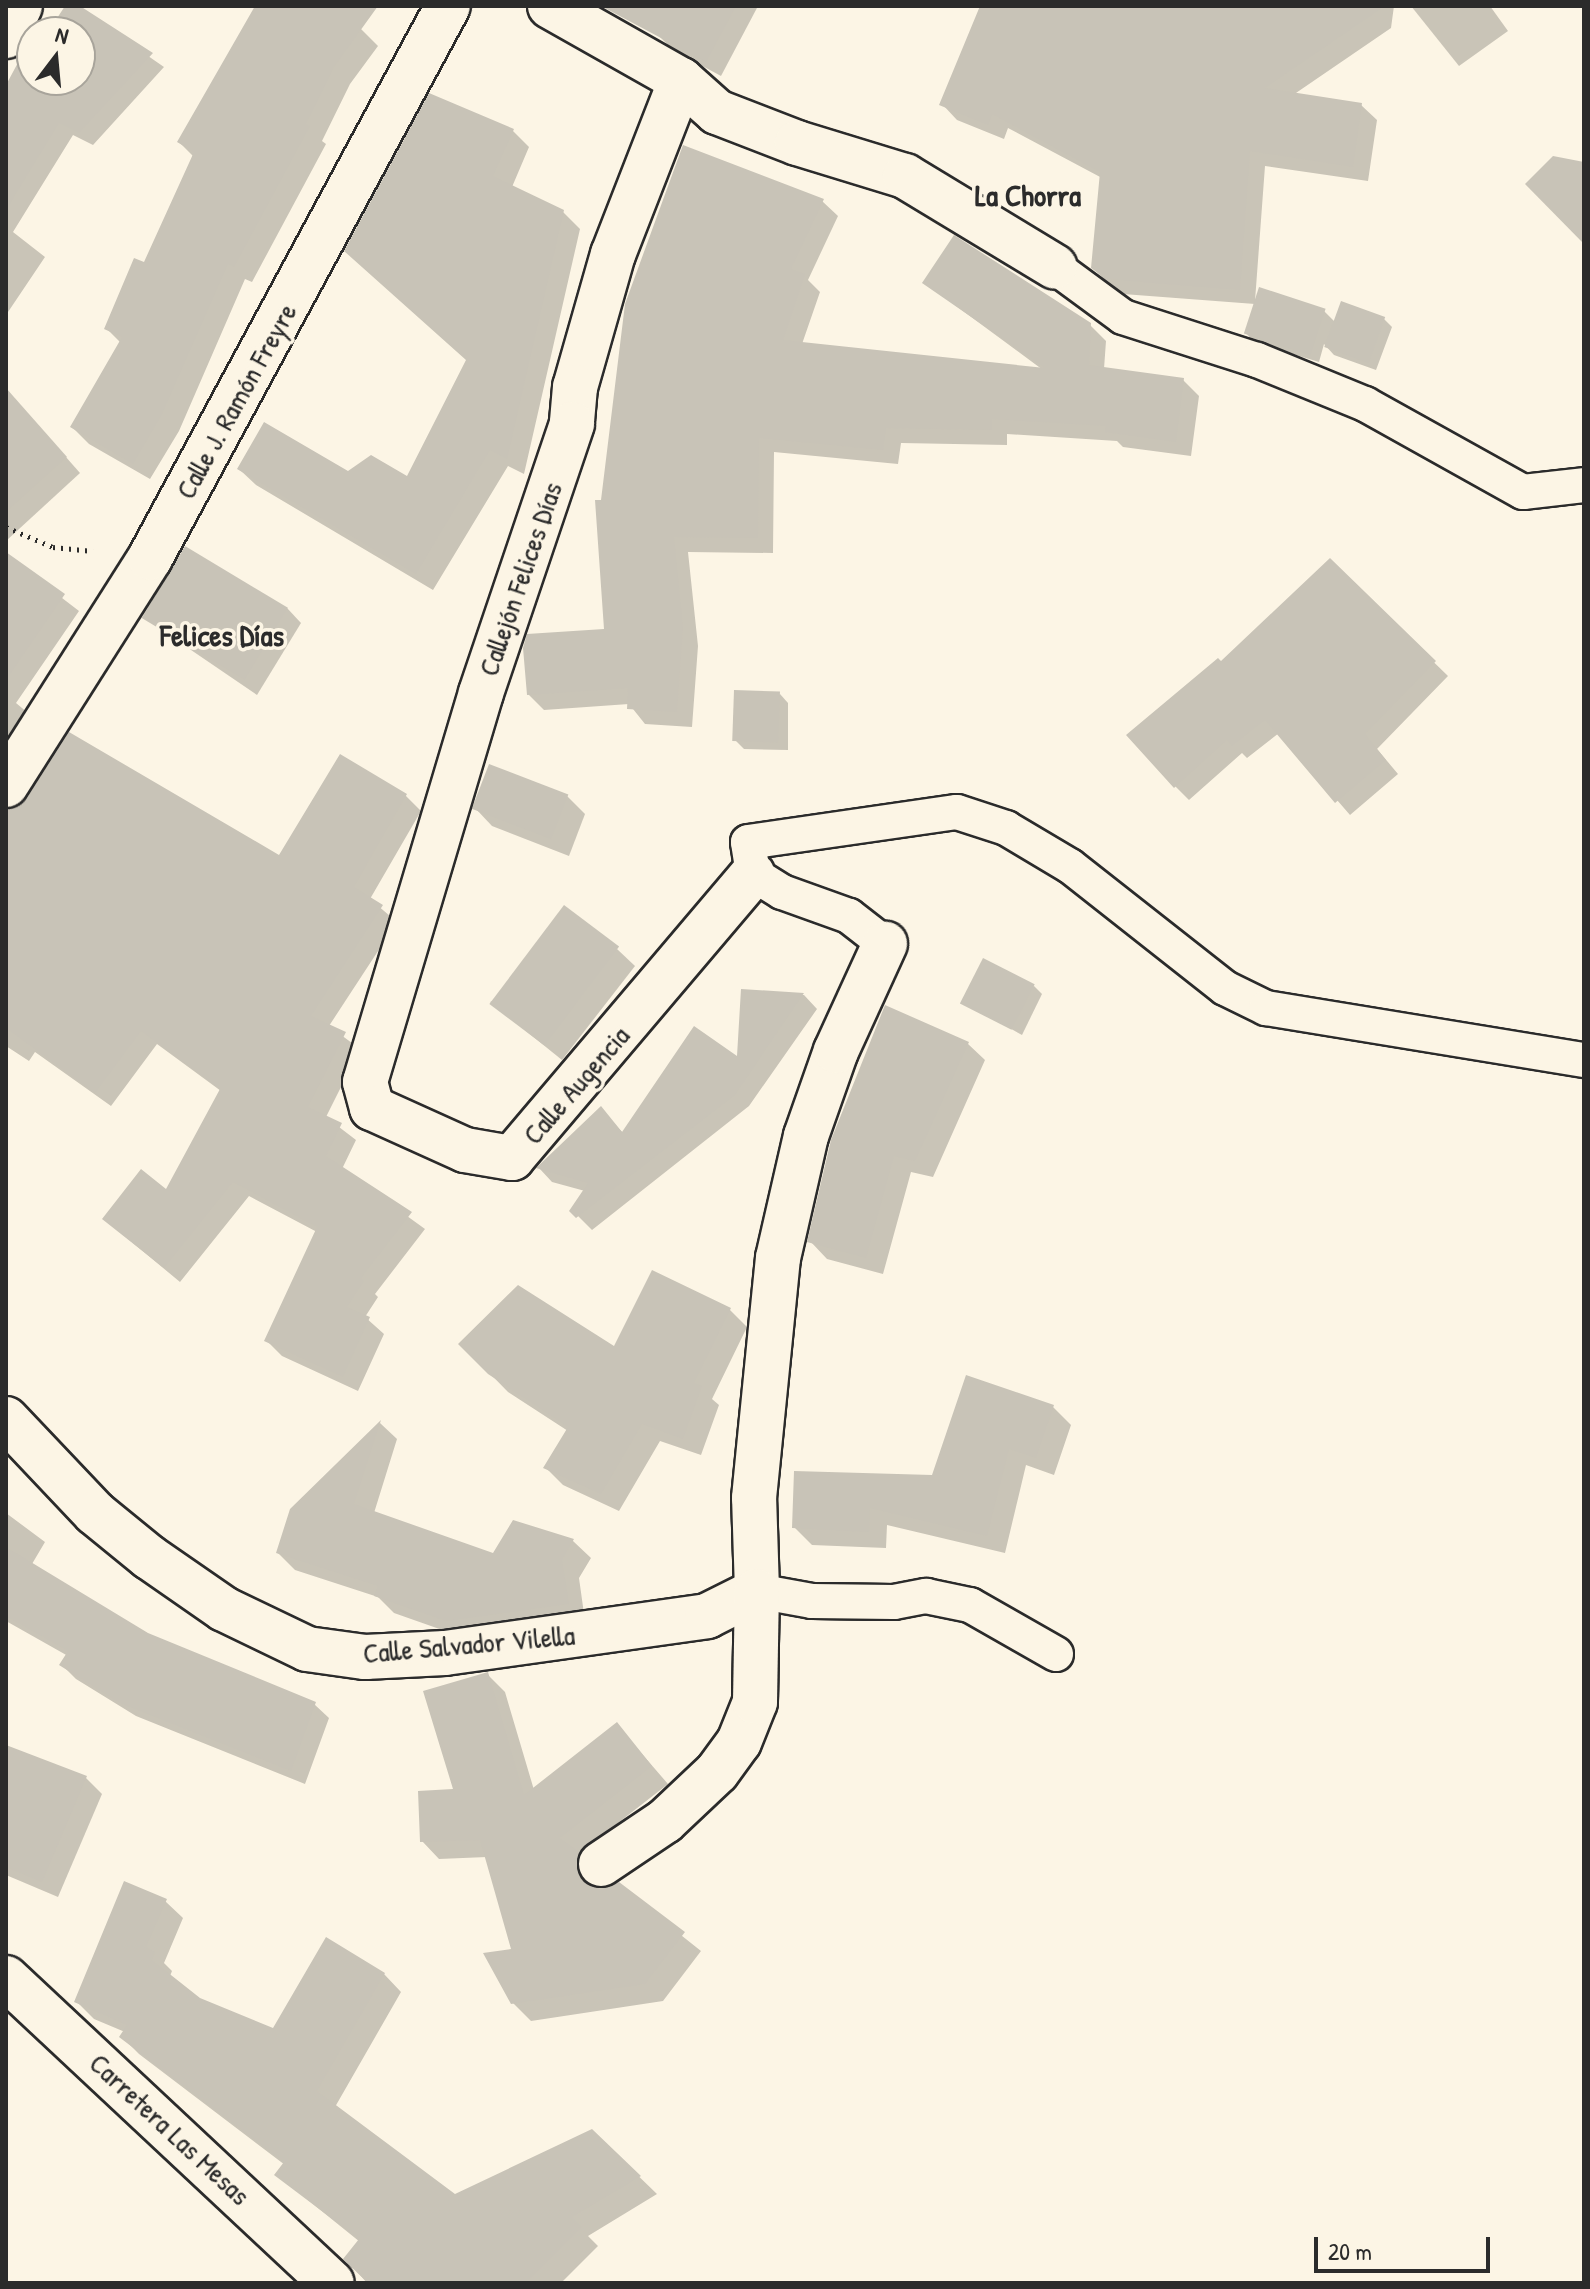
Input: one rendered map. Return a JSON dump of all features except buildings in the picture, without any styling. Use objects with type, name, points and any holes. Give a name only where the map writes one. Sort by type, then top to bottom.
[{"type":"street","points":[[6,36],[20,6]]},
{"type":"street","name":"Calle J. Ramón Freyre","points":[[6,785],[150,558],[448,6]]},
{"type":"street","points":[[550,6],[681,80],[717,112],[797,143],[905,176],[1055,267]]},
{"type":"street","name":"Callejón Felices Días","points":[[365,1082],[481,693],[572,424],[575,387],[613,254],[681,80]]},
{"type":"street","name":"Calle Augencia","points":[[365,1082],[372,1108],[398,1123],[465,1150],[512,1158],[750,858]]},
{"type":"street","points":[[601,1864],[665,1821],[717,1772],[739,1742],[755,1702],[757,1591],[754,1498],[767,1341],[778,1258],[806,1136],[836,1051],[885,944]]},
{"type":"street","name":"Calle Salvador Vilella","points":[[6,1419],[95,1513],[149,1557],[224,1609],[307,1649],[365,1657],[445,1653],[707,1616],[757,1591]]},
{"type":"street","name":"Carretera Las Mesas","points":[[6,1978],[332,2283]]},
{"type":"lane","points":[[1055,267],[1123,317],[1257,360],[1365,404],[1523,492],[1584,485]]},
{"type":"lane","points":[[750,858],[957,812],[1006,828],[1070,866],[1225,988],[1266,1008],[1584,1060]]},
{"type":"lane","points":[[750,858],[782,892],[849,916],[885,944]]},
{"type":"lane","points":[[757,1591],[812,1601],[894,1602],[926,1596],[970,1605],[1056,1654]]},
{"type":"path","points":[[6,527],[53,547],[150,558]]},
{"type":"district","name":"La Chorra","points":[[1028,195]]},
{"type":"district","name":"Felices Días","points":[[222,635]]}]
